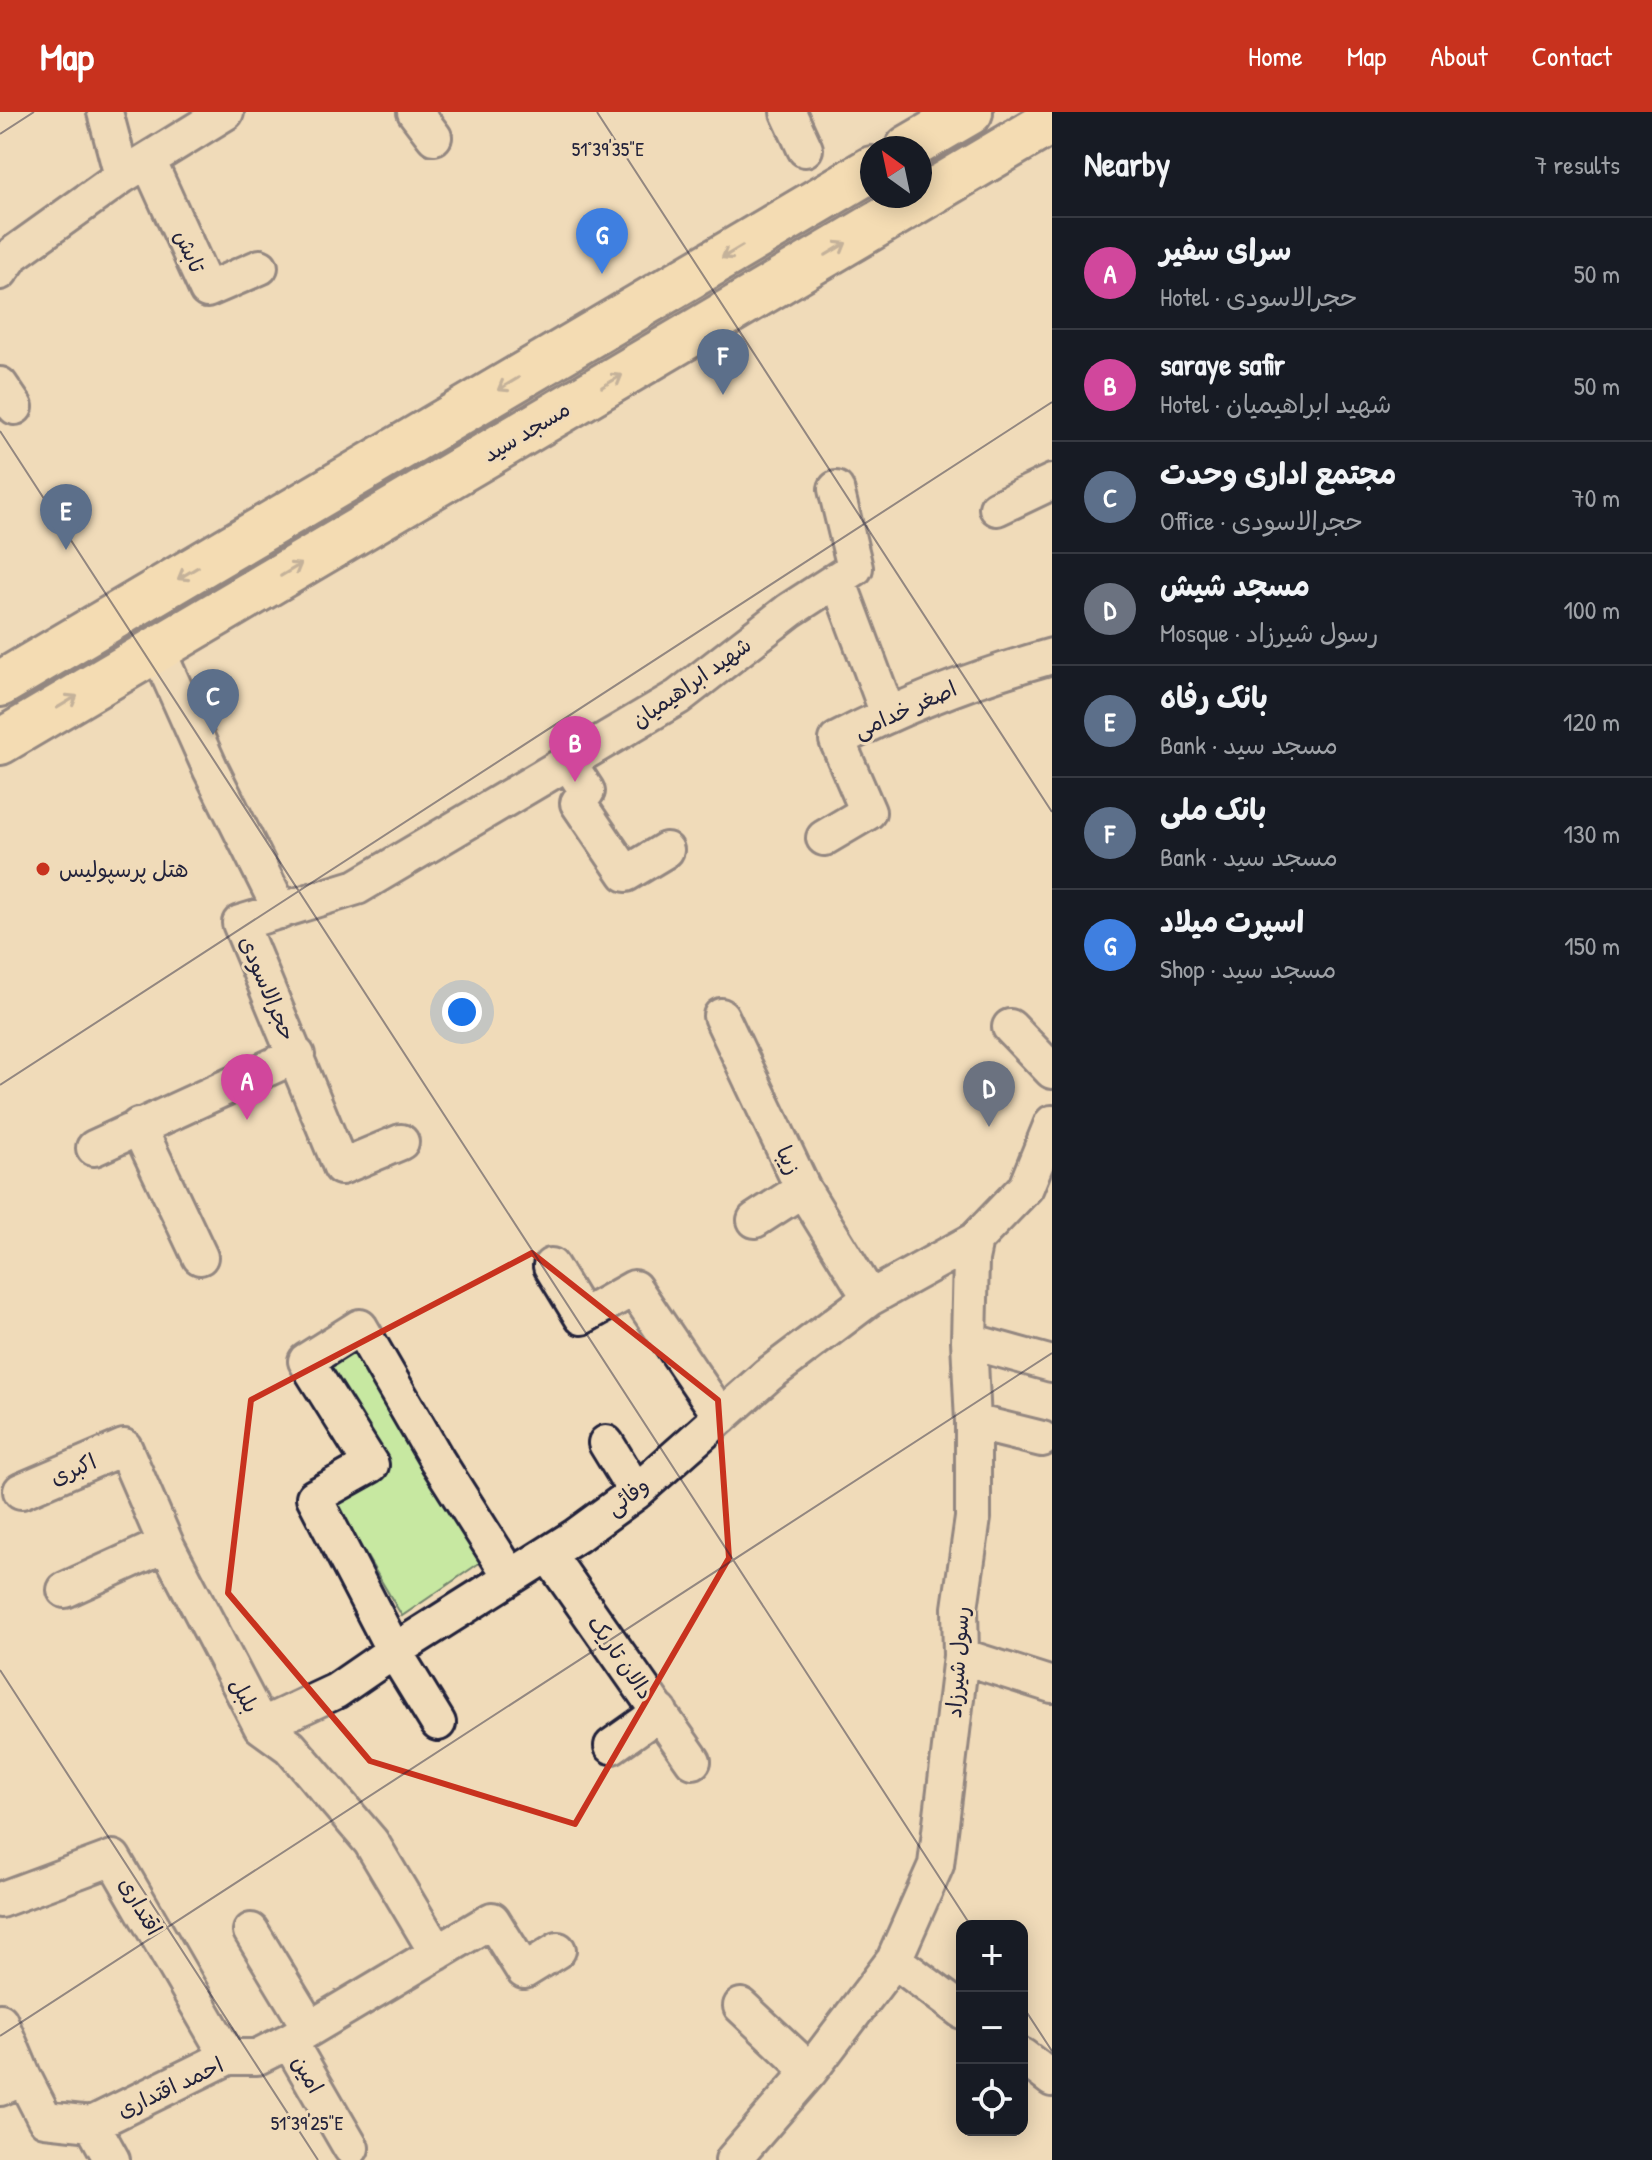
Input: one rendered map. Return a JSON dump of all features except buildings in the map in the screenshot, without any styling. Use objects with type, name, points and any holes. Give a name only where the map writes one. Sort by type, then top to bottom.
[{"type":"main road","points":[[929,136],[970,112]]},
{"type":"main road","name":"مسجد سید","points":[[0,742],[1052,121]]},
{"type":"main road","points":[[0,684],[860,176]]},
{"type":"street","points":[[105,112],[135,168]]},
{"type":"street","points":[[4,253],[226,112]]},
{"type":"street","points":[[788,112],[805,149]]},
{"type":"street","name":"تابش","points":[[135,168],[207,290],[260,267]]},
{"type":"street","points":[[997,508],[1052,482]]},
{"type":"street","points":[[836,489],[855,568],[838,580],[888,714]]},
{"type":"street","name":"شهید ابراهیمیان","points":[[281,911],[357,887],[678,697],[790,610],[838,580]]},
{"type":"street","name":"حجرالاسودی","points":[[157,649],[211,770],[281,911],[240,923],[341,1167],[401,1142]]},
{"type":"street","name":"اصغر خدامی","points":[[824,838],[868,812],[837,740],[888,714],[986,674],[1052,656]]},
{"type":"street","points":[[568,762],[587,791],[578,803],[626,874],[666,850]]},
{"type":"street","name":"زیبا","points":[[721,1016],[803,1189],[870,1298]]},
{"type":"street","points":[[1010,1027],[1052,1071]]},
{"type":"street","points":[[94,1148],[297,1055]]},
{"type":"street","points":[[138,1126],[200,1257]]},
{"type":"street","points":[[975,1240],[1026,1187],[1049,1142]]},
{"type":"street","points":[[755,1220],[803,1189]]},
{"type":"street","name":"وفائی","points":[[261,1726],[336,1691],[548,1554],[636,1492],[768,1375],[870,1298],[975,1240]]},
{"type":"street","name":"رسول شیرزاد","points":[[733,2160],[810,2071],[894,1960],[936,1865],[961,1656],[960,1608],[973,1518],[969,1341],[971,1259],[975,1240]]},
{"type":"street","points":[[551,1266],[582,1317],[634,1288],[721,1417]]},
{"type":"street","points":[[438,1723],[394,1651],[314,1497],[371,1465],[306,1361],[360,1327],[437,1460],[511,1577]]},
{"type":"street","points":[[969,1341],[1052,1364]]},
{"type":"street","points":[[973,1422],[1042,1439]]},
{"type":"street","points":[[606,1443],[636,1492]]},
{"type":"street","name":"اکبری","points":[[21,1491],[124,1447]]},
{"type":"street","name":"بلبل","points":[[124,1447],[166,1544],[261,1726],[290,1747],[371,1842],[437,1953]]},
{"type":"street","points":[[65,1590],[166,1544]]},
{"type":"street","name":"دالان تاریک","points":[[548,1554],[693,1761]]},
{"type":"street","points":[[961,1656],[1052,1685]]},
{"type":"street","points":[[612,1746],[660,1712]]},
{"type":"street","name":"اقتداری","points":[[0,1900],[113,1858],[228,2057]]},
{"type":"street","name":"احمد اقتداری","points":[[12,2083],[45,2119],[92,2124],[228,2057],[257,2057],[492,1920],[524,1971],[558,1950]]},
{"type":"street","name":"امین","points":[[251,1931],[351,2148]]},
{"type":"street","points":[[894,1960],[956,2006]]},
{"type":"street","points":[[741,2006],[810,2071]]},
{"type":"street","points":[[0,2021],[12,2083]]},
{"type":"street","points":[[1028,2061],[1052,2079]]},
{"type":"street","points":[[92,2124],[112,2160]]},
{"type":"highlighted area","points":[[532,1253],[718,1400],[729,1558],[575,1824],[370,1761],[228,1593],[251,1400]]},
{"type":"green space","points":[[353,1339],[491,1555],[402,1616],[333,1499],[384,1463],[325,1356]]},
{"type":"place","name":"اسپرت میلاد","points":[[602,274]]},
{"type":"place","name":"بانک ملی","points":[[723,395]]},
{"type":"place","name":"بانک رفاه","points":[[66,550]]},
{"type":"place","name":"مجتمع اداری وحدت","points":[[213,735]]},
{"type":"place","name":"saraye safir","points":[[575,782]]},
{"type":"place","name":"هتل پرسپولیس","points":[[43,869]]},
{"type":"place","name":"سرای سفیر","points":[[247,1120]]},
{"type":"place","name":"مسجد شیش","points":[[989,1127]]}]
